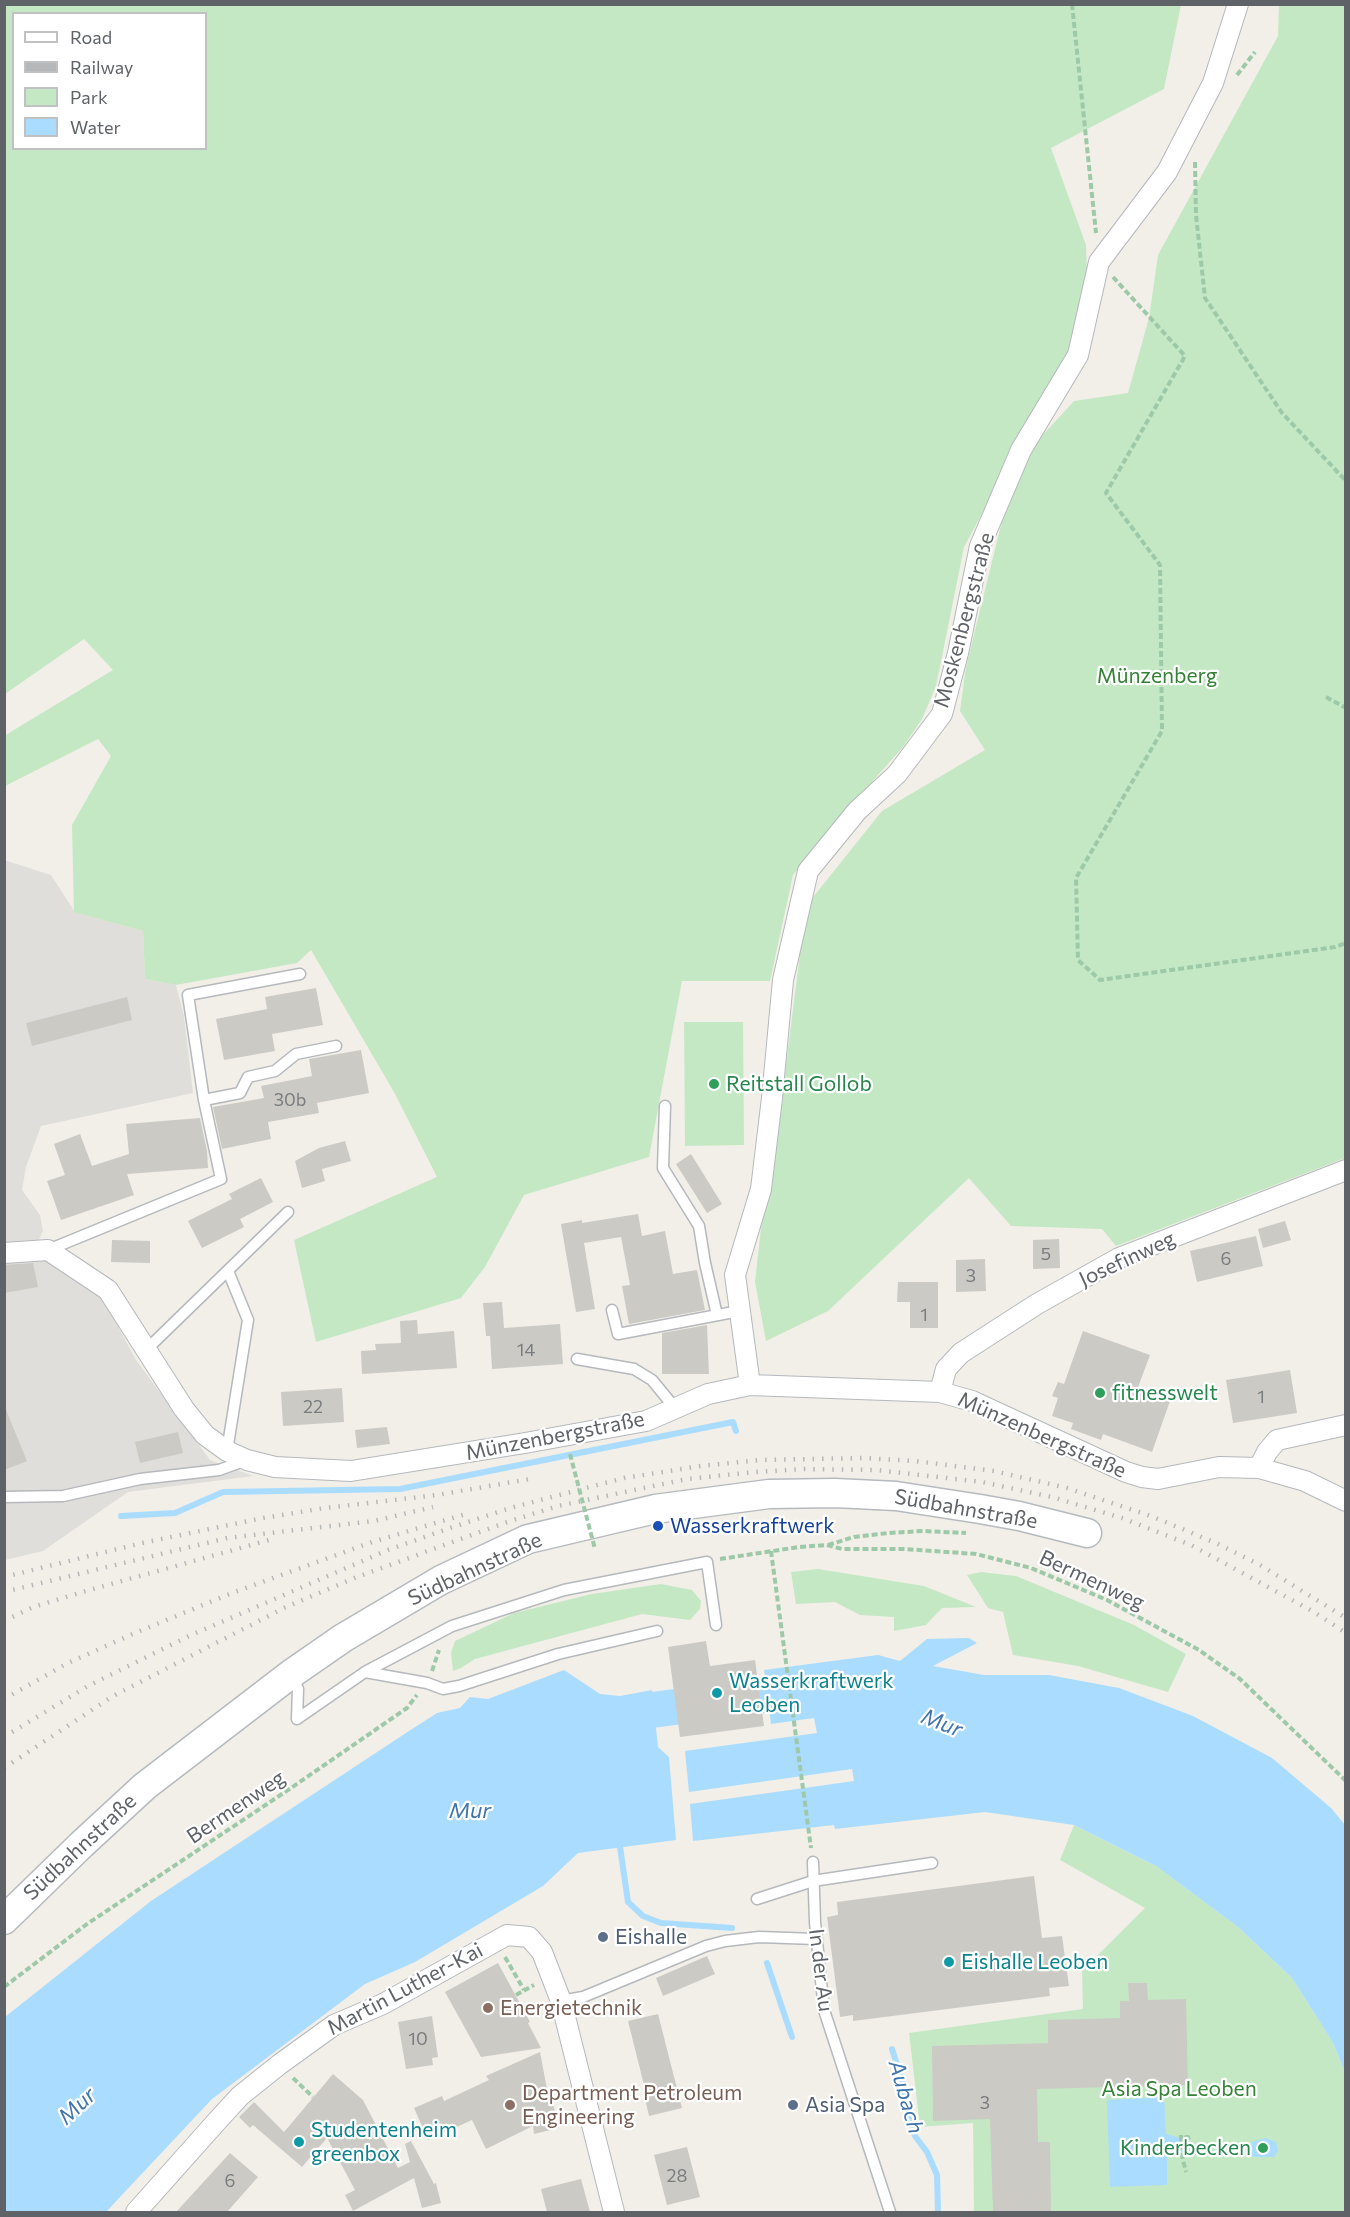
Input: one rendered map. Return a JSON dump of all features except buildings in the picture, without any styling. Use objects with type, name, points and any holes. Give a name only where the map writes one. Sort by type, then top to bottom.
[{"type":"main road","name":"Südbahnstraße","points":[[4,1920],[146,1786],[291,1674],[343,1638],[441,1580],[528,1539],[566,1528],[656,1509],[769,1494],[835,1493],[896,1496],[980,1509],[1087,1533]]},
{"type":"street","name":"Moskenbergstraße","points":[[750,1384],[735,1275],[761,1190],[783,980],[808,871],[857,811],[897,774],[942,714],[981,546],[1021,450],[1078,355],[1099,262],[1167,172],[1213,83],[1238,4]]},
{"type":"street","name":"Josefinweg","points":[[940,1392],[946,1369],[961,1353],[1037,1304],[1119,1258],[1346,1170]]},
{"type":"street","points":[[4,1253],[48,1250]]},
{"type":"street","name":"Münzenbergstraße","points":[[48,1250],[108,1290],[184,1409],[205,1435],[227,1451],[247,1460],[274,1467],[351,1471],[525,1443],[646,1421],[708,1394],[750,1384],[940,1392],[972,1401],[1142,1478],[1158,1479],[1219,1467],[1259,1468],[1305,1481],[1346,1501]]},
{"type":"street","points":[[1259,1468],[1267,1452],[1277,1440],[1346,1425]]},
{"type":"street","name":"Martin Luther-Kai","points":[[136,2212],[240,2096],[280,2064],[333,2025],[383,2004],[507,1935],[529,1936],[542,1952],[561,2001]]},
{"type":"street","points":[[561,2001],[614,2212]]},
{"type":"lane","points":[[48,1250],[221,1179],[204,1100],[188,995],[300,974]]},
{"type":"lane","points":[[204,1100],[240,1093],[248,1077],[275,1071],[296,1054],[336,1046]]},
{"type":"lane","points":[[665,1106],[663,1168],[699,1226],[717,1315]]},
{"type":"lane","points":[[146,1350],[288,1212]]},
{"type":"lane","points":[[227,1451],[248,1320],[228,1271]]},
{"type":"lane","points":[[612,1310],[618,1334],[739,1311]]},
{"type":"lane","points":[[577,1359],[634,1369],[652,1380],[675,1408]]},
{"type":"lane","points":[[4,1497],[63,1496],[140,1479],[219,1470],[247,1460]]},
{"type":"lane","points":[[291,1674],[298,1689],[297,1719],[365,1672],[452,1626],[564,1590],[707,1562],[715,1620]]},
{"type":"lane","points":[[365,1672],[427,1683],[443,1689],[558,1654],[657,1631]]},
{"type":"lane","name":"In der Au","points":[[813,1862],[816,1939],[824,2010],[890,2212]]},
{"type":"lane","points":[[757,1899],[813,1881],[932,1863]]},
{"type":"lane","points":[[561,2001],[583,1996],[706,1946],[725,1941],[759,1937],[816,1939]]},
{"type":"path","points":[[1072,4],[1099,262],[1185,356],[1106,493],[1160,565],[1162,731],[1076,878],[1078,960],[1100,980],[1335,947],[1346,943]]},
{"type":"path","points":[[1234,78],[1255,52]]},
{"type":"path","points":[[1197,154],[1194,164],[1196,215],[1205,298],[1282,413],[1346,481]]},
{"type":"path","points":[[1326,697],[1346,708]]},
{"type":"path","points":[[570,1454],[595,1549]]},
{"type":"path","points":[[827,1545],[888,1533],[977,1533]]},
{"type":"path","name":"Bermenweg","points":[[707,1562],[771,1551],[827,1545],[842,1549],[904,1549],[976,1554],[1031,1568],[1107,1600],[1198,1650],[1240,1679],[1346,1781]]},
{"type":"path","points":[[771,1551],[813,1862]]},
{"type":"path","name":"Bermenweg","points":[[4,1987],[87,1924],[272,1801],[406,1708],[427,1683],[438,1652],[452,1626]]},
{"type":"path","points":[[495,1958],[504,1953],[524,1990]]},
{"type":"path","points":[[280,2064],[313,2097]]},
{"type":"path","points":[[1180,2135],[1186,2172]]},
{"type":"path","points":[[1181,2143],[1189,2140],[1188,2137],[1187,2137],[1186,2137],[1186,2138],[1188,2139],[1188,2138],[1188,2136]]},
{"type":"shaded area","points":[[4,860],[51,875],[75,912],[143,931],[145,979],[176,985],[184,1016],[193,1093],[41,1126],[26,1167],[22,1190],[40,1215],[43,1231],[39,1239],[45,1261],[102,1297],[136,1360],[210,1460],[253,1476],[128,1492],[43,1551],[5,1560]]},
{"type":"green space","points":[[5,5],[1181,5],[1164,89],[1051,148],[1086,245],[1087,275],[1073,345],[964,547],[936,686],[922,719],[903,747],[793,875],[770,981],[682,981],[649,1157],[524,1195],[485,1267],[461,1298],[316,1342],[294,1240],[437,1177],[394,1092],[311,950],[297,963],[176,985],[145,979],[143,931],[74,912],[72,825],[111,756],[98,739],[5,786],[4,736],[113,670],[84,639],[5,694]]},
{"type":"green space","name":"Münzenberg","points":[[1279,5],[1345,5],[1345,1158],[1116,1246],[1102,1229],[1011,1226],[969,1178],[828,1311],[766,1341],[755,1282],[766,1183],[785,1073],[806,906],[882,811],[985,750],[960,711],[966,667],[1002,521],[1029,450],[1074,401],[1128,393],[1149,318],[1158,255],[1278,36]]},
{"type":"green space","name":"Reitstall Gollob","points":[[684,1022],[743,1022],[744,1145],[685,1146]]},
{"type":"green space","points":[[818,1569],[924,1586],[976,1607],[942,1608],[926,1625],[894,1631],[894,1617],[860,1615],[835,1602],[796,1604],[791,1572]]},
{"type":"green space","points":[[981,1572],[1016,1576],[1134,1625],[1186,1654],[1168,1692],[1078,1666],[1013,1655],[1003,1612],[988,1608],[967,1575]]},
{"type":"green space","points":[[661,1584],[692,1590],[701,1601],[700,1609],[690,1620],[642,1614],[475,1659],[453,1671],[451,1653],[455,1641],[514,1613],[592,1594]]},
{"type":"green space","name":"Asia Spa Leoben","points":[[1074,1825],[1156,1866],[1238,1927],[1292,1978],[1333,2043],[1345,2072],[1345,2212],[974,2212],[973,2123],[920,2127],[909,2033],[1083,2009],[1082,1971],[1145,1908],[1060,1860]]},
{"type":"water","name":"Mur","points":[[969,1638],[977,1643],[933,1666],[984,1675],[1049,1675],[1119,1688],[1193,1716],[1272,1758],[1331,1808],[1345,1825],[1345,2072],[1333,2043],[1292,1978],[1238,1927],[1156,1866],[1074,1825],[985,1812],[835,1829],[834,1825],[693,1841],[690,1804],[854,1781],[852,1769],[689,1792],[685,1751],[817,1733],[814,1718],[771,1724],[764,1670],[878,1655],[900,1661],[927,1639]]},
{"type":"water","name":"Mur","points":[[564,1670],[600,1694],[620,1696],[652,1690],[658,1747],[669,1757],[676,1840],[578,1853],[543,1886],[415,1962],[365,1984],[212,2099],[106,2212],[5,2212],[5,2017],[151,1901],[437,1713],[460,1708],[470,1697],[488,1699]]},
{"type":"water","points":[[1164,2097],[1166,2134],[1184,2139],[1184,2151],[1167,2157],[1167,2185],[1110,2187],[1107,2100]]},
{"type":"water","name":"Kinderbecken","points":[[1266,2138],[1276,2142],[1278,2151],[1274,2157],[1254,2157],[1249,2154],[1249,2145]]},
{"type":"waterway","points":[[121,1516],[175,1513],[223,1492],[400,1489],[733,1422],[736,1431]]},
{"type":"waterway","name":"Mur","points":[[607,1716],[817,1688]]},
{"type":"waterway","points":[[619,1840],[628,1902],[643,1916],[661,1923],[732,1928]]},
{"type":"waterway","name":"Aubach","points":[[767,1963],[792,2037]]},
{"type":"waterway","name":"Aubach","points":[[892,2049],[903,2083],[907,2113],[915,2136],[927,2152],[937,2175],[938,2212]]},
{"type":"railway","points":[[4,1737],[88,1686],[189,1636],[388,1550],[510,1508],[624,1478],[760,1460],[864,1458],[915,1461],[994,1471],[1067,1488],[1151,1516],[1216,1543],[1260,1565],[1346,1618]]},
{"type":"railway","points":[[4,1768],[113,1696],[286,1607],[357,1577],[510,1521],[558,1506],[687,1479],[755,1472],[804,1469],[876,1470],[982,1482],[1052,1497],[1122,1518],[1191,1545],[1314,1612],[1346,1633]]},
{"type":"railway","points":[[4,1577],[142,1543],[263,1518],[437,1495],[530,1479]]},
{"type":"railway","points":[[4,1592],[227,1538],[374,1521],[433,1507]]},
{"type":"railway","points":[[4,1699],[68,1663],[232,1593],[372,1542],[469,1513]]},
{"type":"railway","points":[[4,1621],[33,1607],[269,1540]]},
{"type":"place","name":"Reitstall Gollob","points":[[714,1084]]},
{"type":"place","name":"fitnesswelt","points":[[1100,1393]]},
{"type":"place","name":"Wasserkraftwerk","points":[[658,1526]]},
{"type":"place","name":"Wasserkraftwerk Leoben","points":[[717,1693]]},
{"type":"place","name":"Eishalle","points":[[603,1937]]},
{"type":"place","name":"Eishalle Leoben","points":[[949,1962]]},
{"type":"place","name":"Energietechnik","points":[[488,2008]]},
{"type":"place","name":"Department Petroleum Engineering","points":[[510,2105]]},
{"type":"place","name":"Asia Spa","points":[[793,2105]]},
{"type":"place","name":"Studentenheim greenbox","points":[[299,2142]]},
{"type":"place","name":"Kinderbecken","points":[[1263,2148]]}]
